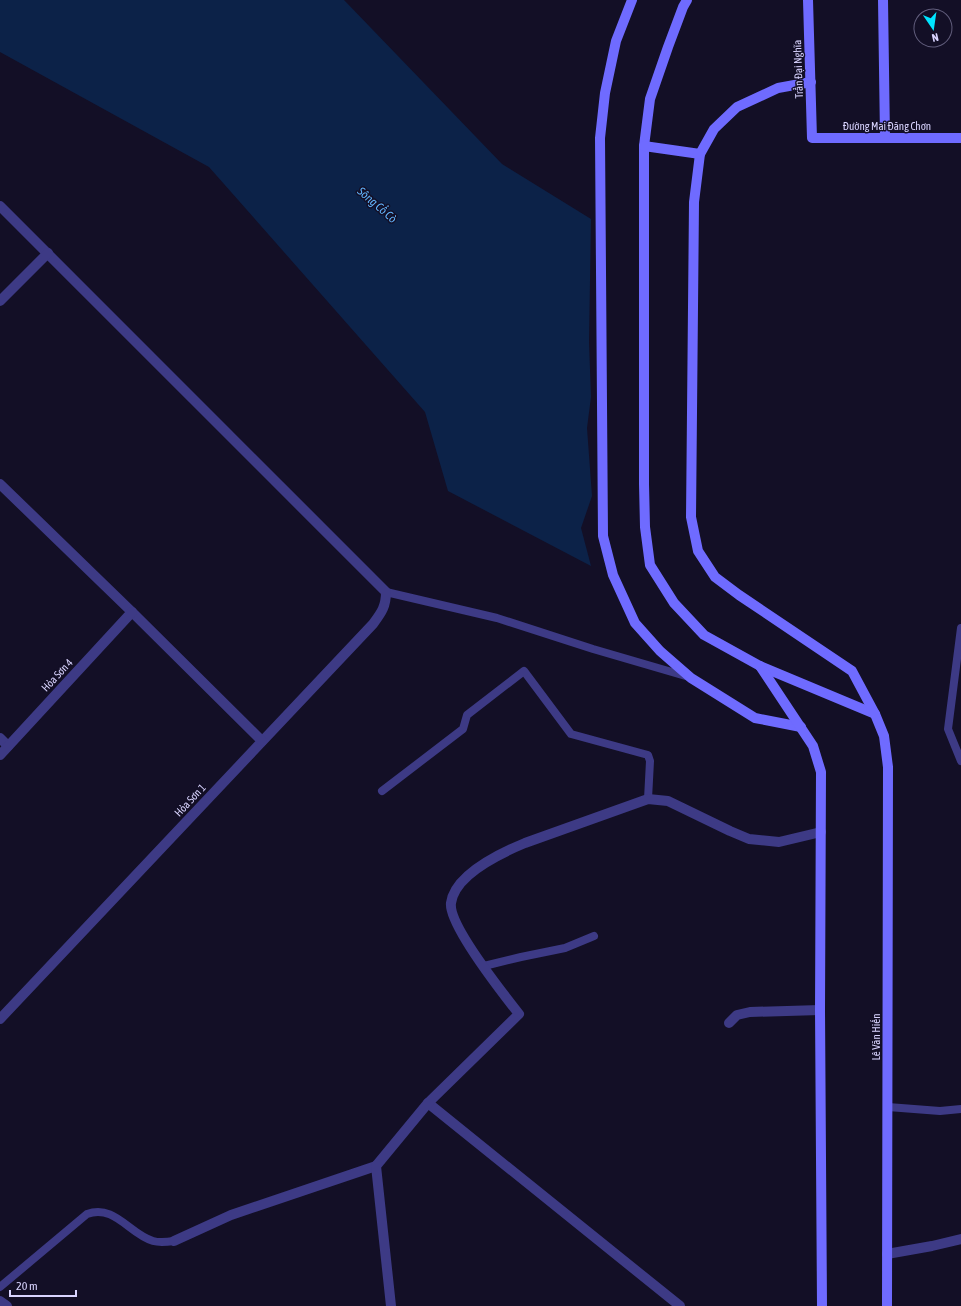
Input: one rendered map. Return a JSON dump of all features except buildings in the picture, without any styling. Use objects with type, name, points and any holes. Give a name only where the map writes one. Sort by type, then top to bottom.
[{"type":"main road","points":[[632,0],[616,41],[605,93],[600,138],[603,536],[613,575],[636,623],[660,651],[691,678],[755,718],[801,727]]},
{"type":"main road","points":[[687,0],[668,47],[650,99],[644,146],[644,484],[645,527],[650,565],[674,603],[704,636],[760,666],[875,714]]},
{"type":"main road","name":"Trần Đại Nghĩa","points":[[808,0],[812,138]]},
{"type":"main road","points":[[883,0],[886,137]]},
{"type":"main road","points":[[644,146],[700,154],[714,129],[737,107],[778,88],[811,82]]},
{"type":"main road","name":"Đường Mai Đăng Chơn","points":[[812,138],[961,138]]},
{"type":"main road","name":"Lê Văn Hiến","points":[[700,154],[694,202],[691,481],[691,517],[698,551],[715,577],[739,595],[852,671],[875,714],[884,736],[888,767],[887,1306]]},
{"type":"main road","points":[[760,666],[813,746],[821,772],[820,1010],[822,1306]]},
{"type":"street","points":[[0,206],[386,592]]},
{"type":"street","points":[[0,302],[48,253]]},
{"type":"street","points":[[0,484],[262,741]]},
{"type":"street","name":"Hỏa Sơn 1","points":[[0,1019],[373,624],[382,612],[386,603],[386,592]]},
{"type":"street","name":"Hỏa Sơn 4","points":[[0,755],[132,612]]},
{"type":"street","points":[[0,738],[8,746]]},
{"type":"street","points":[[174,1241],[231,1215],[376,1166],[428,1103],[519,1014],[460,930],[451,910],[451,902],[457,887],[469,874],[509,850],[648,799],[668,801],[730,831],[749,838],[779,842],[820,832]]},
{"type":"street","points":[[729,1023],[737,1015],[750,1012],[820,1010]]},
{"type":"street","points":[[428,1103],[680,1306]]},
{"type":"street","points":[[376,1166],[391,1306]]},
{"type":"street","points":[[887,1254],[961,1239]]},
{"type":"street","points":[[0,1301],[7,1306]]},
{"type":"lane","points":[[386,592],[497,618],[593,649],[691,678]]},
{"type":"lane","points":[[961,628],[948,729],[961,760]]},
{"type":"lane","points":[[382,791],[463,729],[467,716],[524,671],[571,734],[648,755],[650,761],[648,799]]},
{"type":"lane","points":[[484,966],[565,948],[594,936]]},
{"type":"lane","points":[[888,1107],[940,1111],[961,1109]]},
{"type":"lane","points":[[0,1287],[87,1214],[93,1211],[107,1212],[150,1241],[165,1243],[174,1241]]},
{"type":"water","name":"Sông Cổ Cò","points":[[0,0],[344,0],[502,164],[591,219],[589,342],[591,397],[587,428],[592,496],[581,528],[591,566],[448,491],[425,412],[209,167],[0,52]]}]
